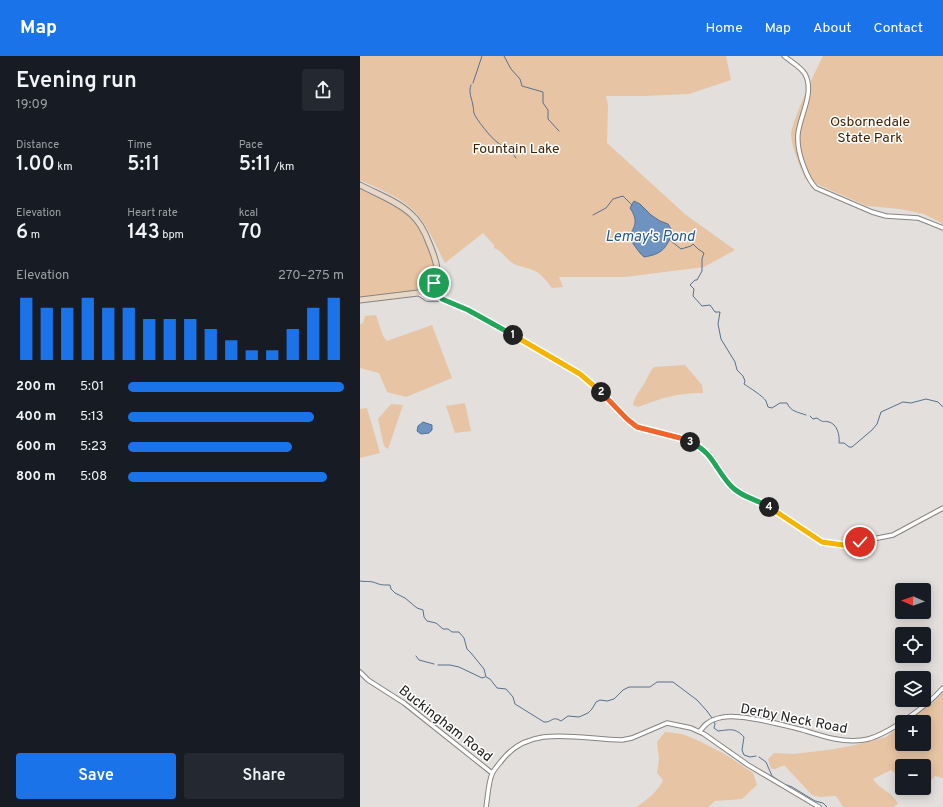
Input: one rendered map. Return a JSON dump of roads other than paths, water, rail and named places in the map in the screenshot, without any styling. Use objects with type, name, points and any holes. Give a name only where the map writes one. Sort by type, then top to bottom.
[{"type":"main road","points":[[360,185],[401,206],[412,215],[426,235],[436,261],[438,271],[436,279],[429,288],[418,293],[360,300]]},
{"type":"street","points":[[784,56],[803,71],[808,83],[807,99],[800,120],[798,137],[802,161],[811,184],[816,188],[872,212],[886,216],[918,218],[943,228]]},
{"type":"street","points":[[436,279],[442,299]]},
{"type":"street","points":[[418,293],[427,299],[442,299],[468,310],[580,374],[595,386],[637,427],[680,438],[700,447],[709,454],[731,486],[740,494],[761,502],[822,542],[843,545],[893,535],[943,508]]},
{"type":"street","name":"Buckingham Road","points":[[360,672],[368,680],[404,703],[492,773],[511,750],[520,744],[537,738],[563,736],[622,740],[632,738],[667,723],[700,731],[748,765],[819,807]]},
{"type":"street","name":"Derby Neck Road","points":[[700,731],[705,725],[714,719],[738,717],[773,722],[842,740],[865,740],[878,736],[892,728],[931,700],[943,688]]},
{"type":"street","points":[[486,807],[492,773]]},
{"type":"water","name":"Lemay's Pond","points":[[634,201],[640,204],[651,215],[668,224],[673,232],[666,246],[656,254],[644,257],[628,237],[633,230],[635,223],[634,216],[630,208]]},
{"type":"water","points":[[423,422],[432,425],[432,430],[429,433],[421,434],[417,431],[418,426]]},
{"type":"waterway","points":[[473,83],[482,56]]},
{"type":"waterway","points":[[504,56],[511,69],[520,79],[522,86],[543,92],[543,103],[548,110],[548,119],[559,131]]},
{"type":"waterway","points":[[471,85],[470,96],[475,116],[488,133],[510,151],[516,158]]},
{"type":"waterway","points":[[593,215],[606,208],[613,199],[623,196],[632,205]]},
{"type":"waterway","points":[[671,241],[681,249],[693,244],[704,253],[702,259],[702,271],[697,280],[690,285],[694,289],[693,296],[702,306],[710,305],[715,312],[720,312],[718,324],[721,339],[735,362],[737,370],[743,376],[745,381],[744,384],[764,399],[768,407],[772,408],[780,403],[787,403],[793,410],[806,415]]},
{"type":"waterway","points":[[810,416],[813,419],[817,418],[822,421],[832,423],[837,430],[839,443],[844,443],[849,447],[852,447],[877,424],[881,412],[903,402],[911,403],[926,399],[938,402],[943,407]]},
{"type":"waterway","points":[[360,581],[390,585],[391,589],[395,593],[405,598],[417,608],[423,610],[424,617],[427,621],[436,623],[443,629],[448,629],[452,632],[459,632],[464,638],[467,649],[484,669],[486,677],[490,679],[497,688],[506,689],[513,697],[515,704],[544,722],[554,719],[561,721],[568,716],[579,717],[588,713],[596,702],[600,700],[607,701],[614,699],[623,690],[629,687],[650,687],[657,682],[673,682],[697,700],[712,718]]},
{"type":"waterway","points":[[416,656],[419,660],[434,664]]},
{"type":"waterway","points":[[438,665],[459,667],[482,678],[485,677]]},
{"type":"waterway","points":[[714,722],[714,728],[718,731],[735,730],[741,734],[744,737],[742,750],[744,755],[750,757],[756,756]]},
{"type":"waterway","points":[[759,757],[766,762],[772,776],[815,801],[823,803],[827,807]]},
{"type":"park label","name":"Osbornedale State Park","points":[[870,130]]},
{"type":"park label","name":"Fountain Lake","points":[[516,148]]}]
